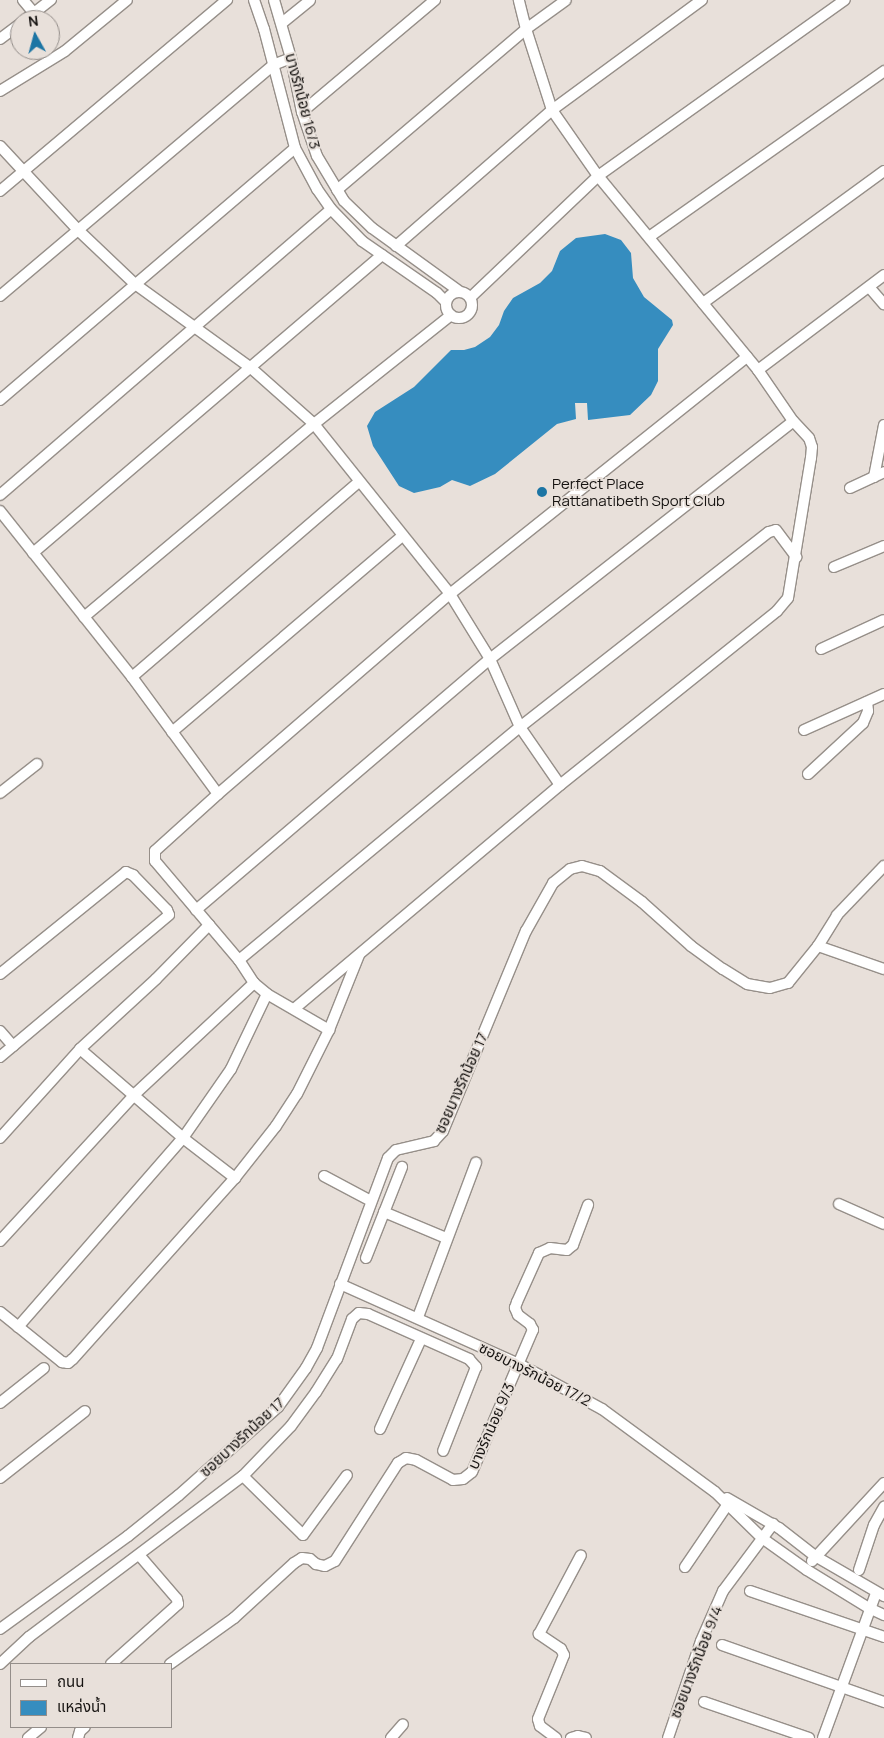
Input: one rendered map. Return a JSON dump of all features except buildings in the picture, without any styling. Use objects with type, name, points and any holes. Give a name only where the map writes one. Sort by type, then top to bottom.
[{"type":"street","points":[[39,10],[51,0]]},
{"type":"street","points":[[0,91],[66,51],[127,0]]},
{"type":"street","points":[[0,191],[227,0]]},
{"type":"street","points":[[254,0],[264,29],[295,148],[302,163],[331,209],[362,241],[437,293],[446,302]]},
{"type":"street","name":"บางรักน้อย 16/3","points":[[274,0],[291,58],[302,112],[317,156],[337,190],[344,201],[372,228],[459,291]]},
{"type":"street","points":[[282,23],[310,0]]},
{"type":"street","points":[[302,112],[435,0]]},
{"type":"street","points":[[294,1009],[560,785],[784,606],[788,598],[812,447],[809,438],[793,421],[758,370],[598,176],[552,110],[526,29],[519,0]]},
{"type":"street","points":[[337,190],[526,29],[566,0]]},
{"type":"street","points":[[396,246],[552,110],[702,0]]},
{"type":"street","points":[[471,297],[598,176],[846,0]]},
{"type":"street","points":[[0,296],[273,65],[291,58]]},
{"type":"street","points":[[649,237],[884,71]]},
{"type":"street","points":[[0,146],[78,230],[135,284],[251,368],[314,424],[450,594],[490,659],[520,727],[560,785]]},
{"type":"street","points":[[0,400],[295,148]]},
{"type":"street","points":[[702,303],[884,171]]},
{"type":"street","points":[[0,495],[331,209]]},
{"type":"street","points":[[33,553],[382,255]]},
{"type":"street","points":[[758,370],[884,275]]},
{"type":"street","points":[[869,288],[884,304]]},
{"type":"street","points":[[459,291],[471,297],[473,306],[470,313],[459,318],[451,315],[446,307],[446,302],[451,294],[459,291]]},
{"type":"street","points":[[84,617],[314,424],[451,315]]},
{"type":"street","points":[[329,1030],[267,994],[254,983],[239,960],[155,861],[155,851],[218,794],[450,594],[747,357]]},
{"type":"street","points":[[196,910],[490,659],[793,421]]},
{"type":"street","points":[[850,488],[879,474],[884,425]]},
{"type":"street","points":[[132,677],[359,482]]},
{"type":"street","points":[[0,511],[132,677],[218,794]]},
{"type":"street","points":[[239,960],[520,727],[769,532],[776,530],[796,557]]},
{"type":"street","points":[[172,732],[402,536]]},
{"type":"street","points":[[834,568],[884,546]]},
{"type":"street","points":[[821,649],[884,620]]},
{"type":"street","points":[[804,730],[884,694]]},
{"type":"street","points":[[808,774],[863,723],[868,710],[867,702]]},
{"type":"street","points":[[0,793],[37,764]]},
{"type":"street","name":"ซอยบางรักน้อย 17","points":[[0,1628],[128,1536],[179,1495],[278,1407],[306,1368],[317,1348],[331,1316],[340,1284],[388,1158],[396,1150],[434,1141],[443,1131],[526,930],[553,883],[570,869],[582,866],[600,871],[642,902],[691,946],[747,984],[770,988],[788,983],[818,946],[837,915],[884,866]]},
{"type":"street","points":[[0,974],[126,872],[133,875],[167,910],[169,915],[0,1057]]},
{"type":"street","points":[[0,1138],[80,1049],[156,979],[209,925]]},
{"type":"street","points":[[818,946],[884,969]]},
{"type":"street","points":[[0,1312],[62,1362],[68,1363],[138,1288],[235,1178],[276,1126],[298,1094],[329,1030],[359,954]]},
{"type":"street","points":[[0,1241],[135,1094],[254,983]]},
{"type":"street","points":[[18,1327],[183,1138],[231,1069],[267,994]]},
{"type":"street","points":[[0,1030],[13,1046]]},
{"type":"street","points":[[80,1049],[135,1094],[183,1138],[235,1178]]},
{"type":"street","points":[[418,1317],[446,1238],[476,1163]]},
{"type":"street","points":[[366,1258],[402,1167]]},
{"type":"street","points":[[324,1176],[371,1201]]},
{"type":"street","points":[[839,1204],[884,1224]]},
{"type":"street","name":"บางรักน้อย 9/3","points":[[171,1663],[234,1618],[294,1563],[302,1558],[310,1559],[316,1564],[325,1566],[335,1561],[398,1463],[406,1458],[416,1460],[453,1480],[463,1480],[472,1472],[533,1330],[530,1324],[518,1315],[515,1308],[517,1302],[539,1253],[550,1248],[567,1250],[573,1245],[588,1205]]},
{"type":"street","points":[[384,1212],[446,1238]]},
{"type":"street","name":"ซอยบางรักน้อย 17/2","points":[[340,1284],[418,1317],[518,1364],[602,1408],[729,1502],[773,1524],[815,1556],[880,1595]]},
{"type":"street","points":[[0,1664],[29,1637],[243,1476],[291,1426],[316,1392],[337,1359],[352,1319],[358,1313],[368,1314],[470,1359],[476,1367],[443,1451]]},
{"type":"street","points":[[380,1429],[421,1339]]},
{"type":"street","points":[[0,1403],[44,1368]]},
{"type":"street","points":[[0,1478],[86,1411]]},
{"type":"street","points":[[243,1476],[303,1535],[347,1475]]},
{"type":"street","points":[[807,1570],[815,1556],[884,1483]]},
{"type":"street","points":[[684,1567],[729,1502]]},
{"type":"street","name":"ซอยบางรักน้อย 17/2","points":[[729,1502],[762,1538],[807,1570],[869,1608],[884,1615]]},
{"type":"street","points":[[858,1570],[874,1525],[884,1508]]},
{"type":"street","name":"ซอยบางรักน้อย 9/4","points":[[668,1738],[701,1641],[723,1591],[773,1524]]},
{"type":"street","points":[[113,1663],[178,1604],[177,1599],[140,1555]]},
{"type":"street","points":[[556,1738],[540,1726],[538,1719],[564,1655],[561,1649],[539,1634],[581,1555]]},
{"type":"street","points":[[750,1591],[884,1637]]},
{"type":"street","points":[[823,1738],[869,1608],[880,1595]]},
{"type":"street","points":[[722,1645],[884,1702]]},
{"type":"street","points":[[704,1702],[809,1738]]},
{"type":"street","points":[[391,1738],[403,1724]]},
{"type":"street","points":[[28,1738],[39,1728]]},
{"type":"street","points":[[571,1738],[578,1736],[586,1738]]},
{"type":"water","points":[[605,234],[621,240],[631,253],[633,278],[644,297],[672,320],[673,325],[658,349],[658,381],[651,395],[630,415],[588,420],[587,403],[575,403],[576,419],[557,424],[495,474],[470,486],[452,480],[440,487],[414,493],[399,486],[373,446],[367,426],[375,412],[414,387],[451,350],[464,350],[475,347],[490,337],[499,325],[504,311],[513,298],[540,283],[552,271],[560,251],[576,238]]},
{"type":"place","name":"Perfect Place Rattanatibeth Sport Club","points":[[542,492]]}]
